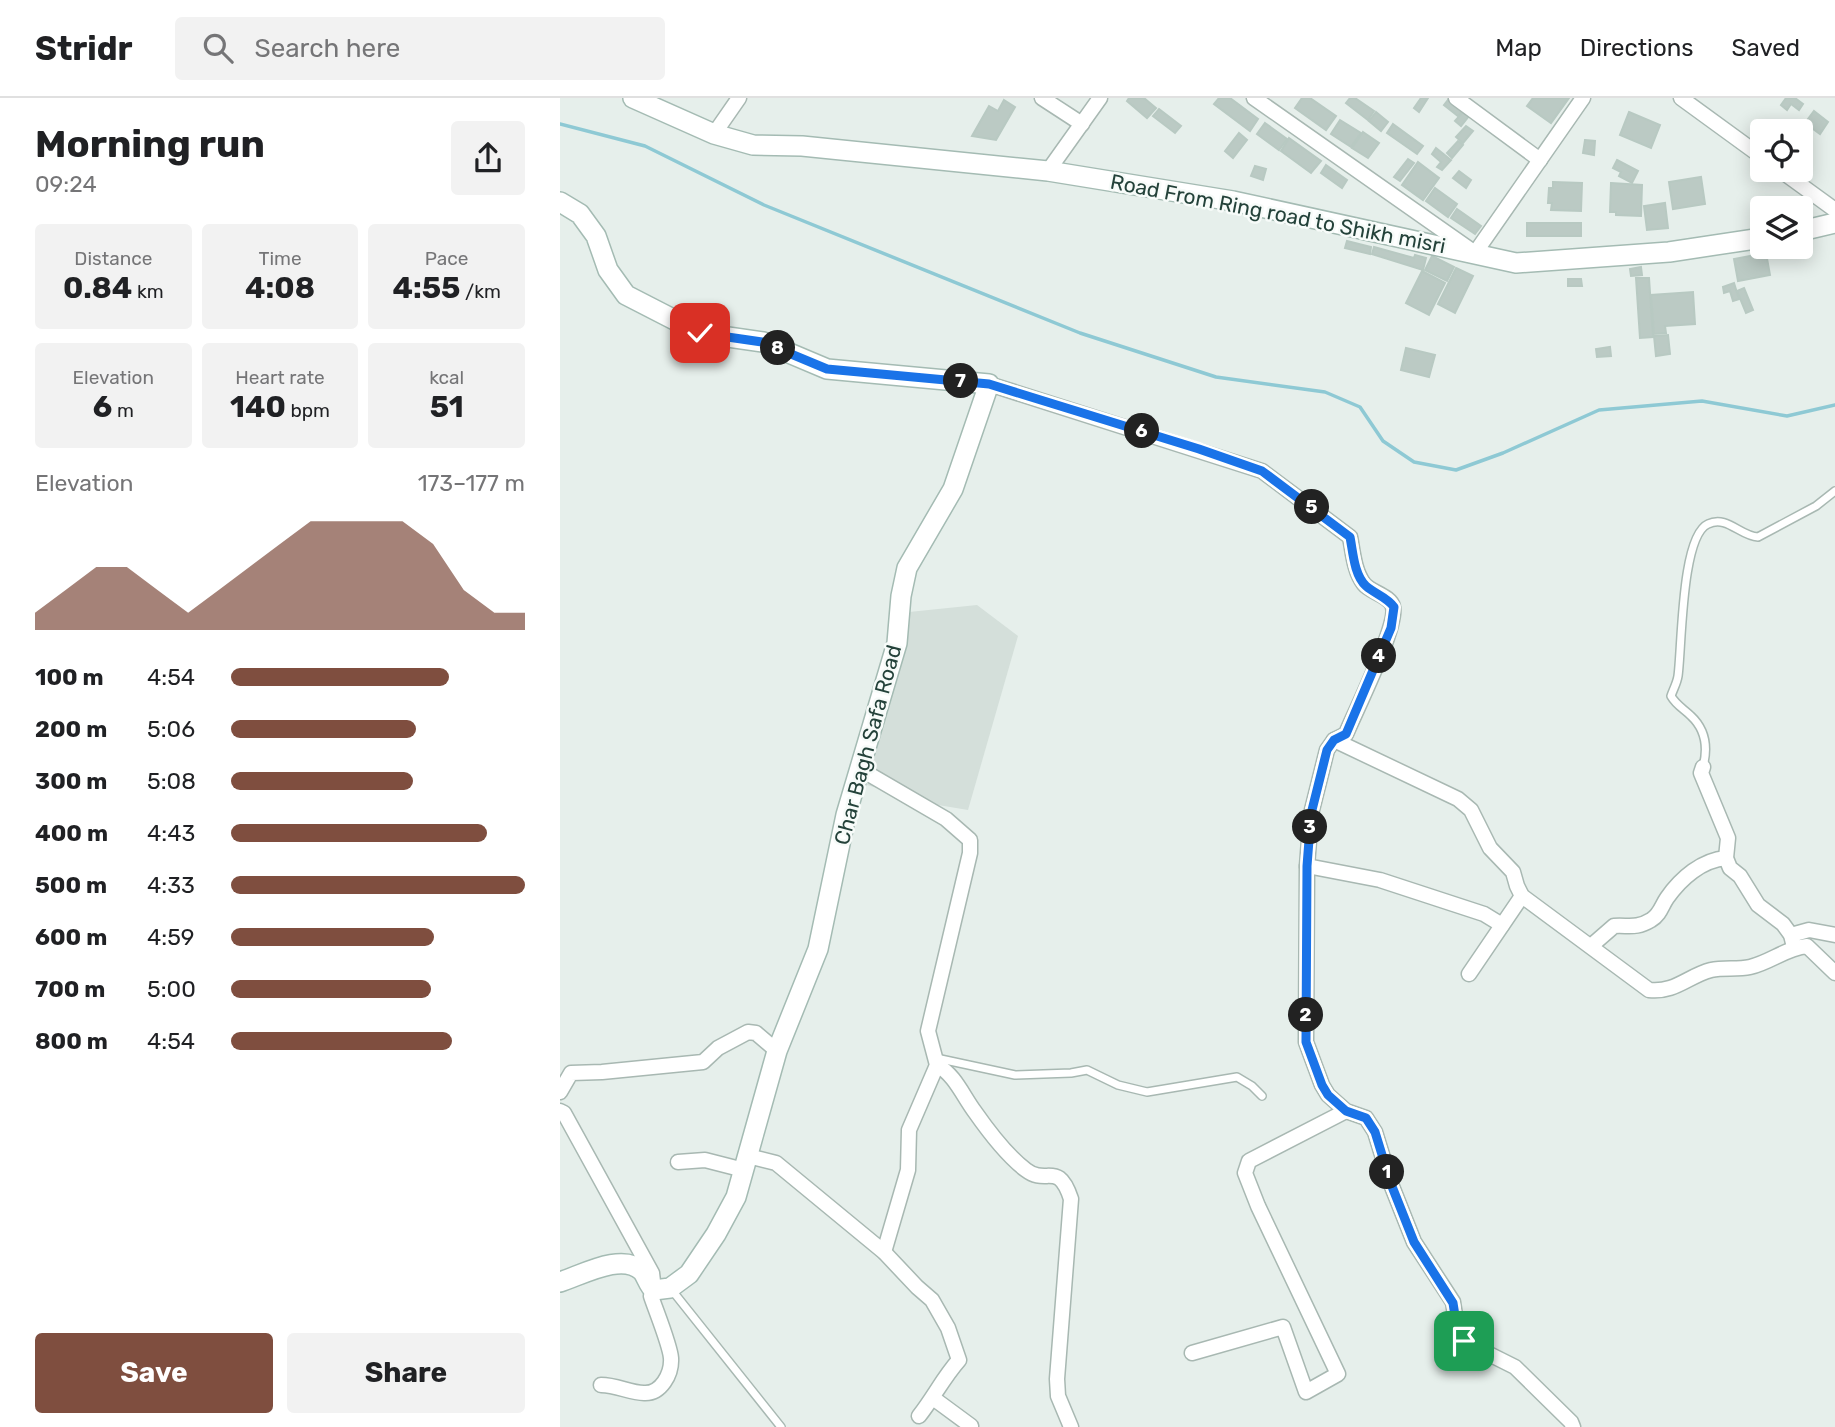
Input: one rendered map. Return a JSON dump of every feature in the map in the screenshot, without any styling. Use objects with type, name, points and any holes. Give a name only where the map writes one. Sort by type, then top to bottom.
[{"type":"street","name":"Road From Ring road to Shikh misri","points":[[633,98],[714,134],[754,145],[802,146],[1048,171],[1233,201],[1516,263],[1669,252],[1750,240]]},
{"type":"street","points":[[714,134],[739,98]]},
{"type":"street","points":[[1042,98],[1082,124]]},
{"type":"street","points":[[1048,171],[1100,98]]},
{"type":"street","points":[[1254,98],[1475,253],[1583,98]]},
{"type":"street","points":[[1456,98],[1540,160]]},
{"type":"street","points":[[1681,98],[1750,148]]},
{"type":"street","points":[[1796,182],[1835,210]]},
{"type":"street","points":[[560,202],[580,214],[596,236],[608,270],[626,295],[700,333],[762,342],[827,369],[989,384],[1262,471],[1350,537],[1357,570],[1364,585],[1394,607],[1391,628],[1346,734],[1334,740],[1327,750],[1311,814],[1307,866],[1306,1042],[1328,1095],[1346,1111],[1366,1118],[1375,1132],[1391,1184],[1414,1242],[1453,1303],[1458,1335],[1464,1341],[1515,1367],[1573,1427]]},
{"type":"street","points":[[1813,228],[1835,223]]},
{"type":"street","name":"Char Bagh Safa Road","points":[[662,1289],[689,1273],[716,1234],[736,1197],[777,1051],[817,949],[846,815],[897,643],[901,596],[907,568],[953,489],[989,384]]},
{"type":"street","points":[[1334,740],[1458,799],[1471,810],[1489,848],[1513,872],[1522,896],[1649,990],[1663,992],[1710,970],[1748,967],[1771,961],[1792,941],[1809,930],[1835,934]]},
{"type":"street","points":[[1703,767],[1701,773],[1728,838],[1726,858],[1730,868],[1740,877],[1758,905],[1783,924],[1792,941],[1807,946],[1835,973]]},
{"type":"street","points":[[860,769],[946,819],[970,840],[971,853],[928,1031],[936,1062],[909,1130],[908,1170],[884,1252]]},
{"type":"street","points":[[1591,946],[1614,926],[1630,928],[1653,920],[1683,878],[1713,859],[1726,858]]},
{"type":"street","points":[[1307,866],[1380,880],[1484,914],[1503,925]]},
{"type":"street","points":[[1469,974],[1522,896]]},
{"type":"street","points":[[560,1092],[571,1073],[703,1062],[718,1048],[748,1032],[756,1033],[777,1051]]},
{"type":"street","points":[[936,1062],[948,1071],[975,1112],[1004,1149],[1027,1172],[1056,1176],[1066,1184],[1071,1199],[1057,1379],[1058,1396],[1071,1427]]},
{"type":"street","points":[[560,1111],[564,1113],[662,1289]]},
{"type":"street","points":[[1192,1353],[1283,1327],[1306,1392],[1338,1374],[1245,1173],[1249,1161],[1346,1111]]},
{"type":"street","points":[[678,1162],[705,1160],[776,1163],[884,1252],[932,1300],[952,1339],[959,1360],[919,1416]]},
{"type":"street","points":[[560,1282],[613,1264],[631,1264],[643,1273],[650,1286],[662,1289]]},
{"type":"street","points":[[601,1385],[644,1393],[657,1391],[666,1380],[671,1359],[651,1296],[662,1289]]},
{"type":"street","points":[[933,1398],[971,1426]]},
{"type":"lane","points":[[1703,767],[1707,751],[1703,730],[1671,696],[1678,677],[1682,601],[1697,535],[1707,524],[1723,521],[1750,537],[1758,537],[1816,506],[1835,491]]},
{"type":"lane","points":[[936,1062],[1015,1074],[1071,1073],[1087,1070],[1118,1085],[1147,1092],[1237,1077],[1262,1096]]},
{"type":"lane","points":[[662,1289],[781,1427]]},
{"type":"shaded area","points":[[977,605],[1018,636],[968,810],[932,804],[867,785],[909,612]]},
{"type":"building","points":[[1129,98],[1144,98],[1156,108],[1147,118],[1127,101]]},
{"type":"building","points":[[1219,98],[1230,98],[1258,119],[1250,131],[1214,104]]},
{"type":"building","points":[[1302,98],[1310,98],[1336,116],[1326,130],[1295,108]]},
{"type":"building","points":[[1350,98],[1355,98],[1374,111],[1368,120],[1346,103]]},
{"type":"building","points":[[1421,98],[1428,98],[1419,112],[1414,108]]},
{"type":"building","points":[[1533,98],[1569,98],[1551,123],[1527,106]]},
{"type":"building","points":[[1786,98],[1795,98],[1803,104],[1799,110],[1791,104],[1787,110],[1781,105]]},
{"type":"building","points":[[1004,100],[1015,107],[996,140],[972,136],[989,106],[998,111]]},
{"type":"building","points":[[1448,100],[1462,111],[1458,116],[1444,105]]},
{"type":"building","points":[[1159,109],[1181,126],[1175,133],[1153,116]]},
{"type":"building","points":[[1814,111],[1828,122],[1820,134],[1813,129],[1813,119],[1808,119]]},
{"type":"building","points":[[1376,112],[1388,122],[1381,131],[1369,121]]},
{"type":"building","points":[[1463,112],[1469,116],[1461,126],[1455,121]]},
{"type":"building","points":[[1629,112],[1660,125],[1651,148],[1620,135]]},
{"type":"building","points":[[1340,120],[1361,133],[1351,147],[1331,134]]},
{"type":"building","points":[[1265,123],[1287,139],[1279,150],[1257,134]]},
{"type":"building","points":[[1393,124],[1423,146],[1417,154],[1387,133]]},
{"type":"building","points":[[1466,126],[1473,131],[1463,143],[1456,137]]},
{"type":"building","points":[[1363,132],[1379,143],[1368,158],[1352,148]]},
{"type":"building","points":[[1239,133],[1247,140],[1233,158],[1225,151]]},
{"type":"building","points":[[1289,138],[1321,161],[1311,173],[1281,151]]},
{"type":"building","points":[[1585,140],[1595,141],[1594,155],[1583,153]]},
{"type":"building","points":[[1458,141],[1463,145],[1452,158],[1447,153]]},
{"type":"building","points":[[1436,148],[1451,160],[1442,170],[1437,167],[1441,162],[1432,154]]},
{"type":"building","points":[[1408,159],[1414,163],[1400,181],[1394,177]]},
{"type":"building","points":[[1617,160],[1638,171],[1632,183],[1619,176],[1621,172],[1613,168]]},
{"type":"building","points":[[1418,162],[1439,178],[1423,200],[1402,185]]},
{"type":"building","points":[[1326,165],[1347,180],[1342,188],[1321,173]]},
{"type":"building","points":[[1255,166],[1266,169],[1263,180],[1251,176]]},
{"type":"building","points":[[1459,171],[1471,180],[1466,188],[1453,178]]},
{"type":"building","points":[[1701,177],[1705,204],[1673,209],[1669,182]]},
{"type":"building","points":[[1553,182],[1582,183],[1581,211],[1551,210],[1552,203],[1548,203],[1549,188],[1553,188]]},
{"type":"building","points":[[1611,183],[1642,185],[1641,216],[1616,215],[1616,212],[1610,212]]},
{"type":"building","points":[[1435,188],[1457,204],[1448,217],[1426,201]]},
{"type":"building","points":[[1665,203],[1668,228],[1647,230],[1644,206]]},
{"type":"building","points":[[1457,209],[1481,226],[1475,234],[1451,218]]},
{"type":"building","points":[[1527,223],[1581,223],[1581,236],[1527,236]]},
{"type":"building","points":[[1347,241],[1371,247],[1370,254],[1345,248]]},
{"type":"building","points":[[1374,247],[1414,258],[1415,255],[1426,258],[1423,270],[1372,254]]},
{"type":"building","points":[[1432,256],[1454,267],[1447,281],[1425,270]]},
{"type":"building","points":[[1750,256],[1750,259],[1767,259],[1770,275],[1738,281],[1734,259]]},
{"type":"building","points":[[1641,267],[1642,275],[1631,276],[1630,269]]},
{"type":"building","points":[[1456,268],[1473,276],[1455,313],[1438,304]]},
{"type":"building","points":[[1422,271],[1445,283],[1429,315],[1406,303]]},
{"type":"building","points":[[1636,278],[1649,278],[1653,337],[1640,338]]},
{"type":"building","points":[[1568,279],[1581,279],[1582,286],[1568,286]]},
{"type":"building","points":[[1734,283],[1739,299],[1733,301],[1730,291],[1724,293],[1723,287]]},
{"type":"building","points":[[1744,288],[1753,310],[1746,313],[1737,291]]},
{"type":"building","points":[[1693,292],[1695,324],[1665,326],[1666,333],[1654,334],[1651,295]]},
{"type":"building","points":[[1668,335],[1670,354],[1656,356],[1654,336]]},
{"type":"building","points":[[1610,347],[1611,356],[1597,357],[1596,349]]},
{"type":"building","points":[[1406,348],[1435,355],[1429,377],[1401,370]]},
{"type":"waterway","points":[[560,124],[645,146],[764,205],[1080,333],[1216,377],[1325,392],[1360,407],[1383,441],[1414,462],[1456,470],[1503,453],[1599,410],[1702,401],[1787,416],[1835,405]]},
{"type":"route","points":[[700,333],[762,342],[827,369],[989,384],[1199,449],[1262,471],[1350,537],[1357,570],[1364,585],[1394,607],[1391,628],[1346,734],[1334,740],[1327,750],[1311,814],[1307,866],[1306,1042],[1328,1095],[1346,1111],[1366,1118],[1375,1132],[1391,1184],[1414,1242],[1453,1303],[1458,1335],[1464,1341]]}]
